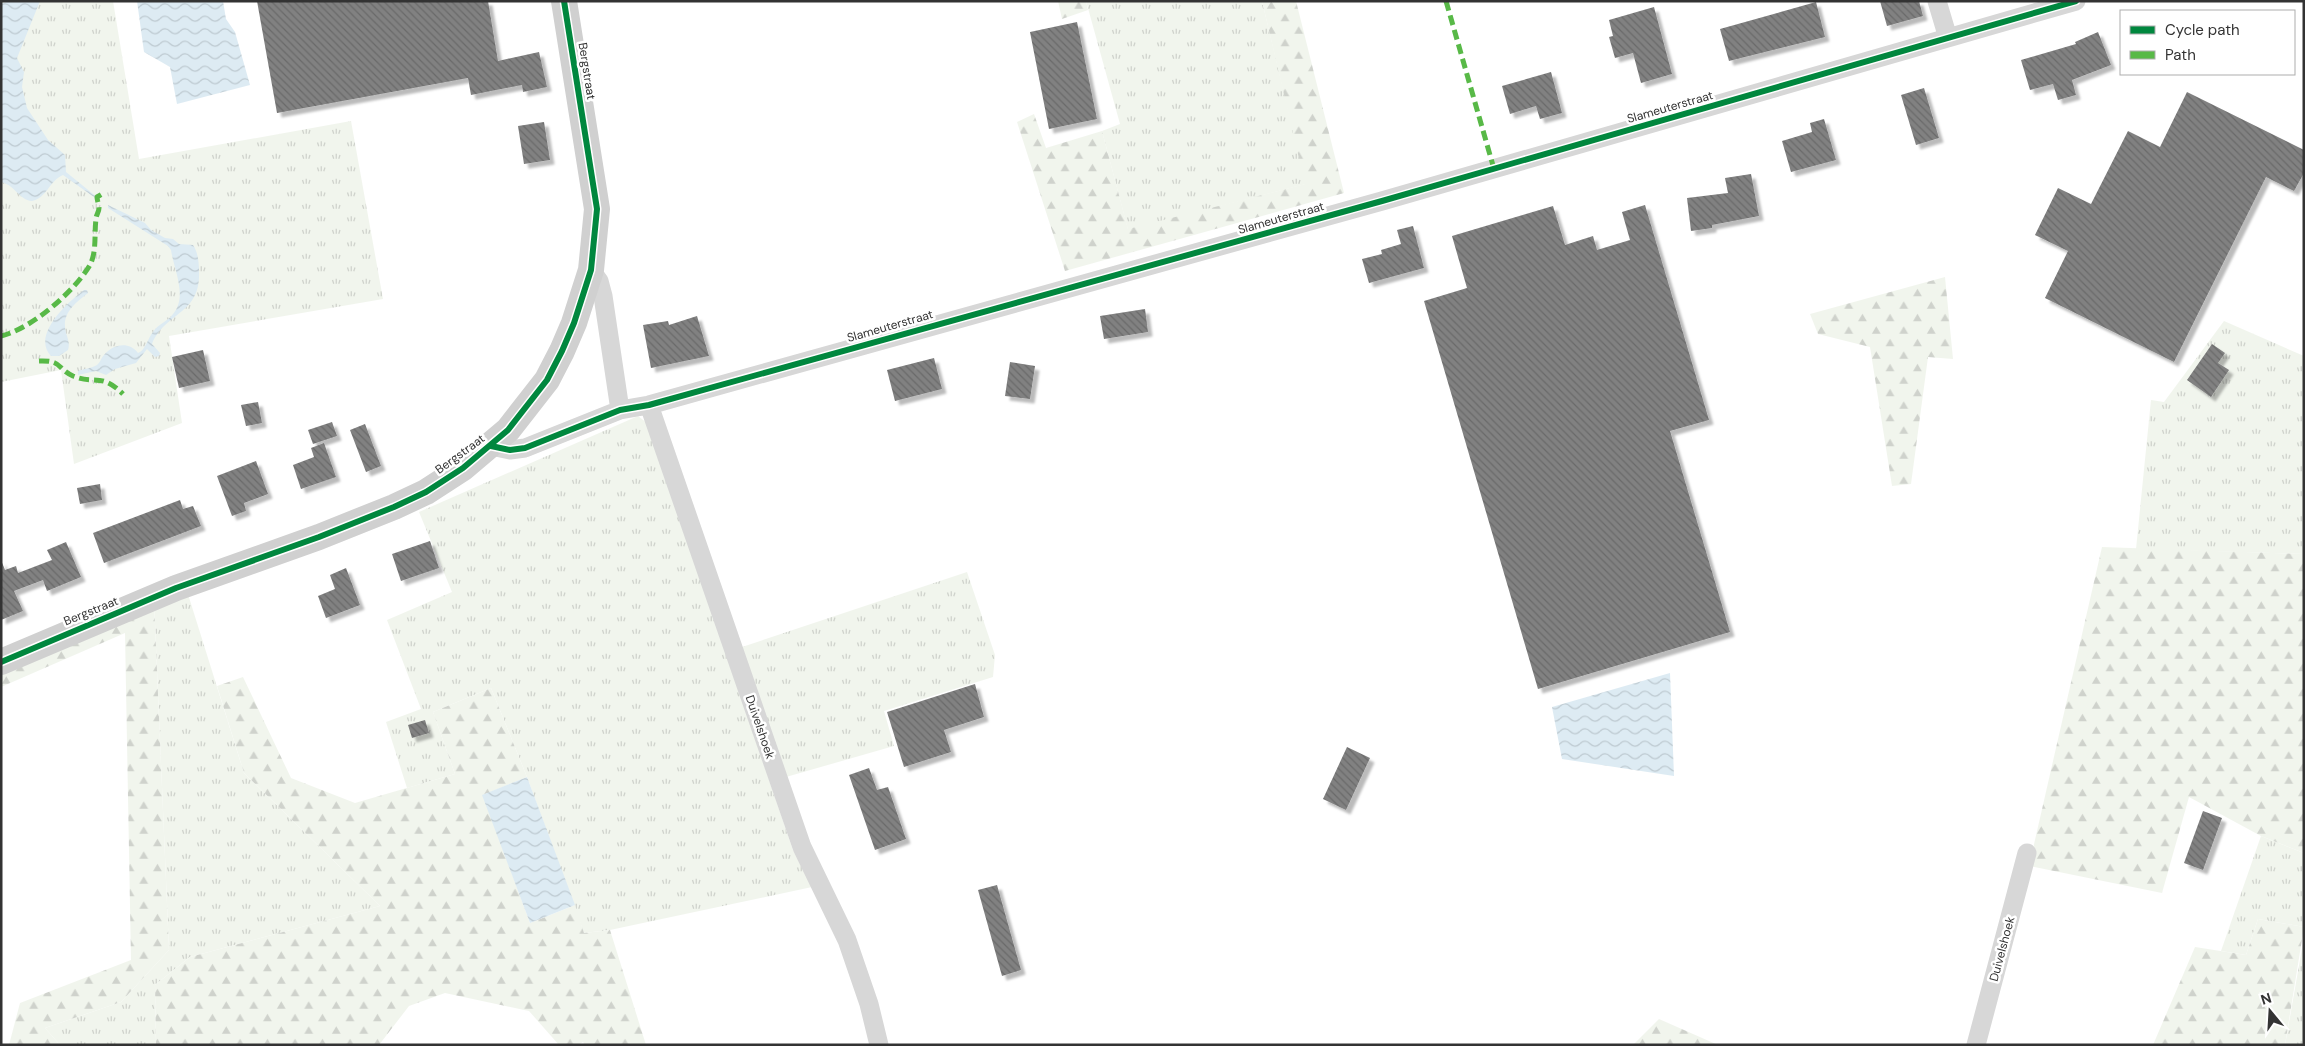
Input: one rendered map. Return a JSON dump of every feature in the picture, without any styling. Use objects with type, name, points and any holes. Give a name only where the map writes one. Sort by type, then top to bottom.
[{"type":"street","name":"Bergstraat","points":[[1,662],[176,588],[319,537],[394,507],[426,492],[463,468],[491,446],[513,424],[547,380],[574,322],[591,270],[597,209],[564,1]]},
{"type":"street","points":[[1938,1],[1948,38]]},
{"type":"street","name":"Slameuterstraat","points":[[491,446],[510,450],[525,448],[620,410],[649,405],[1373,204],[2076,1]]},
{"type":"street","points":[[591,270],[599,280],[603,296],[620,410]]},
{"type":"street","name":"Duivelshoek","points":[[649,405],[802,847],[847,940],[869,1004],[879,1045]]},
{"type":"street","name":"Duivelshoek","points":[[1976,1045],[2027,852]]},
{"type":"green space","points":[[1,1],[113,1],[139,159],[351,121],[383,299],[169,336],[182,423],[74,464],[61,370],[1,382]]},
{"type":"green space","points":[[1058,1],[1086,1],[1088,10],[1062,19]]},
{"type":"green space","points":[[1086,1],[1262,1],[1306,184],[1128,230],[1102,131],[1120,124]]},
{"type":"green space","points":[[1262,1],[1296,1],[1344,193],[1065,271],[1017,122],[1034,114],[1046,148],[1102,131],[1128,229],[1305,184]]},
{"type":"green space","points":[[1945,277],[1953,359],[1928,357],[1911,484],[1892,486],[1870,347],[1818,334],[1810,314]]},
{"type":"green space","points":[[2224,321],[2304,356],[2304,554],[2136,549],[2151,400],[2164,402]]},
{"type":"green space","points":[[638,416],[647,423],[793,850],[812,887],[610,930],[584,933],[527,777],[491,688],[433,712],[455,774],[407,788],[386,722],[421,709],[387,620],[452,592],[419,512]]},
{"type":"green space","points":[[2102,547],[2304,554],[2304,853],[2261,836],[2189,797],[2162,893],[2029,866]]},
{"type":"green space","points":[[967,572],[995,655],[993,677],[884,711],[894,746],[786,777],[739,648]]},
{"type":"green space","points":[[187,591],[244,773],[380,906],[190,957],[155,985],[156,1045],[60,1045],[45,1028],[121,1002],[169,950],[154,601]]},
{"type":"green space","points":[[154,601],[169,950],[121,1002],[45,1028],[60,1045],[9,1045],[20,1003],[131,960],[125,633],[1,687],[1,666]]},
{"type":"green space","points":[[243,677],[291,778],[355,803],[455,774],[433,712],[491,688],[527,777],[483,795],[530,923],[575,905],[584,933],[610,930],[646,1045],[585,1045],[583,1042],[578,1045],[559,1045],[529,1011],[445,993],[409,1006],[379,1045],[156,1045],[155,985],[190,957],[380,906],[244,773],[217,686]]},
{"type":"green space","points":[[2261,836],[2304,853],[2304,927],[2258,919],[2246,955],[2221,951]]},
{"type":"green space","points":[[2258,919],[2304,927],[2285,1045],[2153,1045],[2195,947],[2246,955]]},
{"type":"green space","points":[[2304,937],[2304,1045],[2285,1045]]},
{"type":"green space","points":[[1659,1019],[1718,1045],[1633,1045]]},
{"type":"water","points":[[8,1],[40,1],[17,58],[24,72],[22,87],[27,108],[48,140],[65,155],[66,172],[98,198],[98,200],[63,175],[54,181],[41,197],[32,201],[24,198],[10,186],[1,182],[1,4]]},
{"type":"water","points":[[137,1],[223,1],[226,19],[235,32],[250,85],[177,104],[170,67],[144,52]]},
{"type":"water","points":[[108,205],[145,223],[151,230],[165,238],[173,239],[179,244],[193,245],[198,261],[198,285],[189,305],[158,333],[152,344],[160,353],[159,356],[155,357],[147,349],[136,363],[115,369],[106,375],[96,371],[78,375],[78,371],[97,365],[108,351],[116,346],[126,345],[138,353],[140,352],[155,329],[173,314],[179,300],[179,283],[171,250],[168,246],[108,208]]},
{"type":"water","points":[[84,290],[87,290],[88,293],[74,305],[65,320],[69,344],[68,350],[59,356],[51,356],[46,348],[45,339],[48,329],[69,302]]},
{"type":"water","points":[[1670,673],[1674,776],[1562,759],[1552,707]]},
{"type":"water","points":[[527,777],[575,905],[530,923],[482,795]]},
{"type":"building","points":[[257,1],[488,1],[498,61],[539,52],[547,87],[523,92],[522,85],[471,95],[468,78],[277,113]]},
{"type":"building","points":[[1880,1],[1919,1],[1923,16],[1887,26]]},
{"type":"building","points":[[1816,2],[1825,37],[1729,61],[1720,29]]},
{"type":"building","points":[[1654,7],[1672,74],[1641,83],[1633,53],[1615,58],[1609,37],[1613,36],[1609,20]]},
{"type":"building","points":[[1077,22],[1097,119],[1049,129],[1030,32]]},
{"type":"building","points":[[2098,32],[2111,65],[2072,80],[2076,95],[2058,100],[2053,84],[2030,90],[2021,60],[2076,44],[2075,42]]},
{"type":"building","points":[[1551,72],[1562,113],[1540,119],[1536,106],[1510,114],[1502,86]]},
{"type":"building","points":[[1924,88],[1939,138],[1916,145],[1901,95]]},
{"type":"building","points":[[2187,92],[2304,150],[2304,173],[2294,191],[2266,177],[2174,362],[2045,298],[2068,251],[2035,235],[2058,188],[2091,204],[2128,131],[2160,147]]},
{"type":"building","points":[[1824,119],[1836,160],[1791,172],[1782,141],[1812,132],[1810,123]]},
{"type":"building","points":[[544,122],[550,160],[524,164],[518,126]]},
{"type":"building","points":[[1751,174],[1759,216],[1712,225],[1712,228],[1691,231],[1687,198],[1728,193],[1725,178]]},
{"type":"building","points":[[1645,205],[1709,420],[1670,431],[1730,632],[1538,689],[1424,301],[1467,288],[1452,236],[1553,206],[1565,245],[1593,236],[1597,250],[1630,240],[1622,212]]},
{"type":"building","points":[[1413,226],[1424,268],[1369,283],[1362,259],[1382,254],[1381,250],[1401,244],[1397,230]]},
{"type":"building","points":[[1145,309],[1148,332],[1104,339],[1100,316]]},
{"type":"building","points":[[697,316],[709,356],[651,368],[643,325],[668,321],[669,325]]},
{"type":"building","points":[[2212,344],[2225,353],[2218,363],[2229,370],[2211,397],[2187,380]]},
{"type":"building","points":[[203,350],[210,381],[179,388],[172,357]]},
{"type":"building","points":[[934,358],[942,389],[895,401],[887,370]]},
{"type":"building","points":[[1010,362],[1035,366],[1030,399],[1005,396]]},
{"type":"building","points":[[258,402],[262,423],[246,426],[241,405]]},
{"type":"building","points":[[332,422],[337,436],[313,444],[308,430]]},
{"type":"building","points":[[365,424],[381,466],[366,472],[350,430]]},
{"type":"building","points":[[324,443],[336,477],[301,489],[293,465],[314,457],[311,448]]},
{"type":"building","points":[[256,461],[268,494],[244,503],[246,511],[232,516],[217,476]]},
{"type":"building","points":[[100,484],[102,500],[80,504],[77,488]]},
{"type":"building","points":[[180,500],[183,509],[193,506],[201,526],[104,563],[93,533]]},
{"type":"building","points":[[430,541],[439,568],[401,581],[392,554]]},
{"type":"building","points":[[66,542],[81,577],[47,591],[43,580],[14,591],[23,611],[1,620],[1,560],[5,570],[16,566],[18,573],[52,560],[47,550]]},
{"type":"building","points":[[346,568],[360,605],[326,618],[318,596],[335,589],[330,575]]},
{"type":"building","points":[[975,684],[984,717],[944,730],[951,752],[904,767],[887,712]]},
{"type":"building","points":[[425,720],[429,733],[412,738],[408,725]]},
{"type":"building","points":[[1347,747],[1370,758],[1346,810],[1323,799]]},
{"type":"building","points":[[869,768],[877,790],[888,787],[906,839],[875,850],[849,775]]},
{"type":"building","points":[[2203,811],[2222,818],[2203,870],[2184,863]]},
{"type":"building","points":[[997,885],[1021,970],[1002,976],[978,890]]},
{"type":"marked path","points":[[1446,1],[1494,169]]},
{"type":"marked path","points":[[1,336],[13,332],[38,318],[63,297],[83,276],[94,254],[96,218],[99,208],[97,197],[102,194]]},
{"type":"marked path","points":[[39,361],[56,363],[73,376],[109,383],[123,394]]},
{"type":"cycle path","points":[[1,662],[176,588],[319,537],[394,507],[426,492],[463,468],[508,430],[547,380],[574,323],[591,270],[597,209],[564,1]]},
{"type":"cycle path","points":[[491,446],[510,450],[525,448],[620,410],[649,405],[1382,201],[2076,1]]}]
